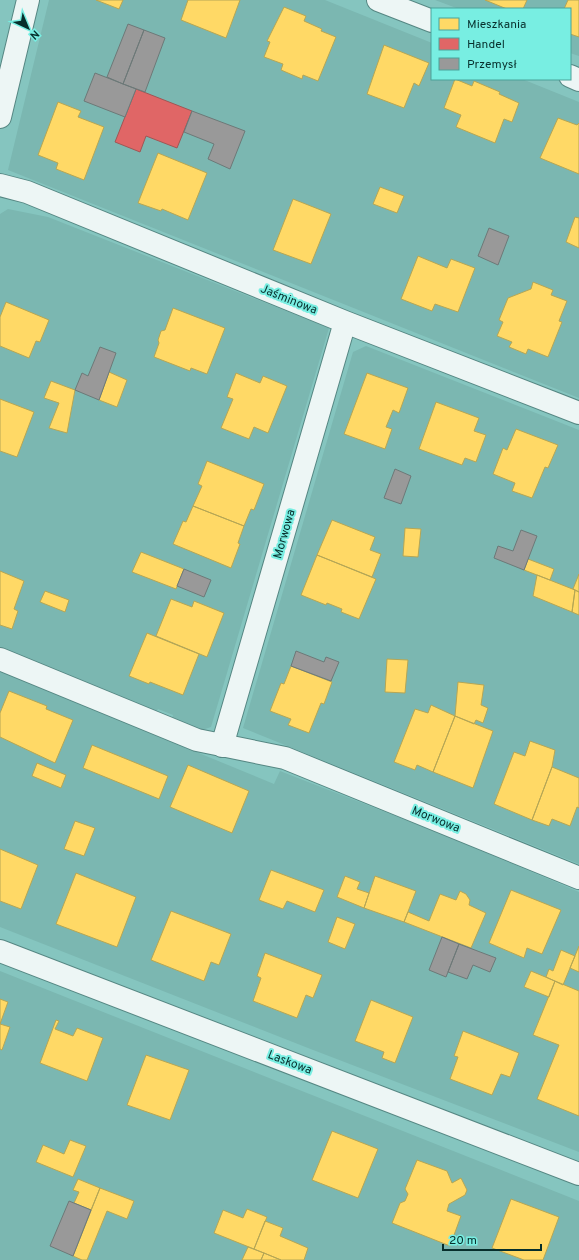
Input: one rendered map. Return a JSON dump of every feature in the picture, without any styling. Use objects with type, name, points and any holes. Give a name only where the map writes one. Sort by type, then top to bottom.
[{"type":"street","points":[[0,117],[28,0]]},
{"type":"street","points":[[378,0],[431,21]]},
{"type":"street","name":"Jaśminowa","points":[[0,184],[27,192],[345,322],[579,413]]},
{"type":"street","name":"Morwowa","points":[[222,746],[345,322]]},
{"type":"street","name":"Morwowa","points":[[0,659],[197,740],[285,758],[579,878]]},
{"type":"street","name":"Laskowa","points":[[0,951],[579,1174]]},
{"type":"shaded area","points":[[49,0],[325,0],[431,43],[431,80],[524,80],[579,102],[579,398],[8,170]]},
{"type":"shaded area","points":[[435,0],[579,0],[579,56],[571,53],[571,8],[456,8]]},
{"type":"shaded area","points":[[8,209],[48,217],[329,328],[211,727],[199,731],[172,719],[173,715],[158,709],[155,713],[0,650],[0,214]]},
{"type":"shaded area","points":[[366,346],[579,430],[579,864],[243,728],[353,352]]},
{"type":"shaded area","points":[[0,671],[274,784],[280,771],[439,833],[579,892],[579,1152],[308,1048],[0,927]]},
{"type":"shaded area","points":[[0,971],[579,1201],[579,1260],[0,1260]]},
{"type":"building: Mieszkania","points":[[96,0],[123,0],[119,9]]},
{"type":"building: Mieszkania","points":[[188,0],[240,0],[226,38],[181,20]]},
{"type":"building: Mieszkania","points":[[485,0],[527,0],[523,8],[505,8]]},
{"type":"building: Mieszkania","points":[[568,0],[579,0],[579,37],[571,34],[571,8],[564,8]]},
{"type":"building: Mieszkania","points":[[284,7],[306,16],[304,21],[322,29],[321,31],[336,37],[318,81],[303,75],[302,79],[281,70],[283,64],[264,57],[270,42],[267,41]]},
{"type":"building: Mieszkania","points":[[384,45],[429,63],[419,86],[414,83],[404,108],[367,94]]},
{"type":"building: Mieszkania","points":[[455,80],[472,86],[474,81],[500,92],[499,94],[519,103],[512,122],[504,119],[495,143],[456,127],[461,115],[444,108]]},
{"type":"building: Mieszkania","points":[[58,102],[81,111],[78,117],[104,127],[84,180],[56,169],[58,163],[38,155]]},
{"type":"building: Mieszkania","points":[[558,118],[577,125],[579,123],[579,174],[540,158]]},
{"type":"building: Mieszkania","points":[[158,153],[207,173],[188,220],[162,209],[161,211],[138,203]]},
{"type":"building: Mieszkania","points":[[380,187],[404,196],[397,213],[373,204]]},
{"type":"building: Mieszkania","points":[[293,199],[331,214],[311,264],[273,250]]},
{"type":"building: Mieszkania","points":[[575,217],[579,218],[579,248],[566,242]]},
{"type":"building: Mieszkania","points":[[418,256],[447,268],[451,259],[475,268],[458,312],[435,304],[432,311],[401,299]]},
{"type":"building: Mieszkania","points":[[533,282],[553,290],[551,295],[567,301],[559,321],[562,322],[548,357],[528,349],[526,354],[509,347],[512,342],[497,336],[503,322],[499,320],[508,298],[531,289]]},
{"type":"building: Mieszkania","points":[[6,302],[49,320],[40,342],[36,341],[29,358],[0,346],[0,317]]},
{"type":"building: Mieszkania","points":[[173,308],[225,328],[207,374],[191,368],[190,371],[154,357],[161,331],[165,330]]},
{"type":"building: Mieszkania","points":[[109,372],[127,380],[117,407],[99,400]]},
{"type":"building: Mieszkania","points":[[236,373],[260,383],[263,376],[287,386],[268,433],[254,427],[249,439],[221,428],[233,399],[227,397]]},
{"type":"building: Mieszkania","points":[[367,373],[408,388],[399,413],[393,410],[386,427],[392,429],[385,449],[344,434]]},
{"type":"building: Mieszkania","points":[[51,381],[75,390],[67,433],[49,428],[59,403],[44,398]]},
{"type":"building: Mieszkania","points":[[0,399],[34,412],[17,457],[0,451]]},
{"type":"building: Mieszkania","points":[[436,402],[479,418],[474,431],[486,435],[476,462],[465,458],[462,465],[419,449]]},
{"type":"building: Mieszkania","points":[[516,429],[558,445],[548,468],[545,467],[532,498],[512,491],[515,483],[493,474],[503,448],[507,450]]},
{"type":"building: Mieszkania","points":[[207,461],[264,484],[254,510],[251,509],[244,526],[193,506],[202,486],[198,484]]},
{"type":"building: Mieszkania","points":[[193,506],[244,526],[238,543],[240,544],[231,568],[173,544],[183,521],[186,522]]},
{"type":"building: Mieszkania","points":[[332,520],[375,537],[370,550],[381,554],[372,577],[317,555]]},
{"type":"building: Mieszkania","points":[[405,528],[421,529],[418,557],[403,556]]},
{"type":"building: Mieszkania","points":[[141,552],[184,569],[176,589],[132,572]]},
{"type":"building: Mieszkania","points":[[317,555],[376,579],[359,619],[341,612],[342,609],[327,603],[326,605],[301,595]]},
{"type":"building: Mieszkania","points":[[528,559],[554,569],[550,580],[524,570]]},
{"type":"building: Mieszkania","points":[[0,571],[24,581],[14,609],[18,611],[12,629],[0,625]]},
{"type":"building: Mieszkania","points":[[579,574],[579,592],[573,589]]},
{"type":"building: Mieszkania","points":[[537,575],[575,590],[572,612],[533,596]]},
{"type":"building: Mieszkania","points":[[575,590],[579,592],[579,615],[572,612]]},
{"type":"building: Mieszkania","points":[[45,591],[69,600],[65,612],[40,602]]},
{"type":"building: Mieszkania","points":[[171,599],[192,607],[194,601],[224,613],[207,657],[156,636]]},
{"type":"building: Mieszkania","points":[[147,633],[199,654],[183,695],[150,682],[149,684],[129,676]]},
{"type":"building: Mieszkania","points":[[387,659],[408,660],[405,693],[385,692]]},
{"type":"building: Mieszkania","points":[[291,666],[332,682],[324,704],[321,703],[309,733],[288,725],[291,719],[270,711],[281,683],[284,684]]},
{"type":"building: Mieszkania","points":[[458,682],[484,685],[481,705],[488,708],[483,723],[476,720],[474,724],[455,716]]},
{"type":"building: Mieszkania","points":[[9,691],[47,706],[46,709],[73,720],[55,763],[0,737],[0,713]]},
{"type":"building: Mieszkania","points":[[431,705],[455,716],[433,772],[417,765],[415,770],[394,762],[415,709],[428,713]]},
{"type":"building: Mieszkania","points":[[455,716],[493,731],[473,788],[433,772]]},
{"type":"building: Mieszkania","points":[[530,741],[555,750],[552,767],[532,820],[494,804],[514,752],[525,756]]},
{"type":"building: Mieszkania","points":[[92,745],[168,776],[159,799],[83,768]]},
{"type":"building: Mieszkania","points":[[37,763],[66,775],[61,788],[32,776]]},
{"type":"building: Mieszkania","points":[[188,765],[249,791],[232,833],[170,807]]},
{"type":"building: Mieszkania","points":[[552,767],[579,778],[579,808],[577,807],[570,826],[552,819],[549,826],[532,820]]},
{"type":"building: Mieszkania","points":[[75,821],[95,828],[84,856],[64,849]]},
{"type":"building: Mieszkania","points":[[0,849],[38,865],[21,909],[0,901]]},
{"type":"building: Mieszkania","points":[[271,870],[324,890],[315,912],[287,901],[283,909],[259,900]]},
{"type":"building: Mieszkania","points":[[76,873],[136,897],[117,947],[56,924]]},
{"type":"building: Mieszkania","points":[[345,876],[360,882],[357,889],[369,893],[364,908],[337,897]]},
{"type":"building: Mieszkania","points":[[375,876],[416,891],[404,922],[364,908]]},
{"type":"building: Mieszkania","points":[[511,890],[561,910],[542,954],[527,948],[524,958],[489,943]]},
{"type":"building: Mieszkania","points":[[460,891],[466,894],[470,900],[469,905],[486,913],[471,948],[404,922],[408,912],[429,921],[440,894],[456,900]]},
{"type":"building: Mieszkania","points":[[171,911],[231,934],[219,965],[211,962],[204,981],[151,960]]},
{"type":"building: Mieszkania","points":[[337,917],[355,924],[345,949],[328,942]]},
{"type":"building: Mieszkania","points":[[579,946],[579,972],[570,968]]},
{"type":"building: Mieszkania","points":[[561,950],[575,956],[563,985],[546,977],[549,969],[553,971]]},
{"type":"building: Mieszkania","points":[[265,953],[322,975],[313,998],[306,995],[297,1018],[253,1001],[261,978],[257,976]]},
{"type":"building: Mieszkania","points":[[531,971],[555,981],[549,997],[524,987]]},
{"type":"building: Mieszkania","points":[[555,981],[579,991],[579,1116],[537,1099],[559,1045],[533,1035]]},
{"type":"building: Mieszkania","points":[[0,999],[8,1002],[0,1024]]},
{"type":"building: Mieszkania","points":[[371,1000],[413,1017],[395,1063],[382,1058],[384,1052],[355,1041]]},
{"type":"building: Mieszkania","points":[[56,1020],[59,1021],[55,1029],[73,1036],[77,1028],[103,1038],[87,1081],[40,1063]]},
{"type":"building: Mieszkania","points":[[0,1024],[10,1027],[2,1050],[0,1049]]},
{"type":"building: Mieszkania","points":[[463,1031],[519,1053],[510,1077],[501,1074],[492,1095],[450,1079],[458,1057],[454,1056]]},
{"type":"building: Mieszkania","points":[[146,1055],[189,1070],[170,1120],[127,1105]]},
{"type":"building: Mieszkania","points":[[332,1131],[378,1149],[358,1198],[312,1180]]},
{"type":"building: Mieszkania","points":[[70,1140],[86,1146],[73,1177],[36,1162],[43,1145],[64,1154]]},
{"type":"building: Mieszkania","points":[[417,1160],[447,1171],[452,1183],[461,1178],[467,1190],[465,1195],[449,1204],[447,1211],[461,1216],[450,1246],[392,1223],[400,1203],[405,1201],[408,1194],[405,1189]]},
{"type":"building: Mieszkania","points":[[78,1179],[100,1188],[91,1210],[74,1203],[79,1192],[73,1190]]},
{"type":"building: Mieszkania","points":[[100,1188],[134,1201],[127,1219],[107,1211],[87,1260],[82,1260],[73,1256]]},
{"type":"building: Mieszkania","points":[[511,1199],[559,1217],[543,1260],[524,1260],[492,1248]]},
{"type":"building: Mieszkania","points":[[247,1209],[267,1217],[254,1249],[214,1233],[223,1210],[243,1218]]},
{"type":"building: Mieszkania","points":[[265,1221],[283,1228],[280,1236],[308,1248],[304,1260],[281,1260],[254,1249]]},
{"type":"building: Mieszkania","points":[[248,1247],[264,1253],[261,1260],[242,1260]]},
{"type":"building: Mieszkania","points":[[264,1253],[281,1260],[261,1260]]},
{"type":"building: Handel","points":[[136,89],[192,111],[177,148],[146,136],[140,152],[115,142]]},
{"type":"building: Przemysł","points":[[128,24],[144,30],[123,84],[107,77]]},
{"type":"building: Przemysł","points":[[144,30],[165,38],[145,92],[123,84]]},
{"type":"building: Przemysł","points":[[95,73],[136,89],[125,117],[84,101]]},
{"type":"building: Przemysł","points":[[192,111],[245,131],[230,169],[208,159],[214,144],[184,132]]},
{"type":"building: Przemysł","points":[[489,228],[509,236],[498,265],[478,256]]},
{"type":"building: Przemysł","points":[[100,347],[116,353],[99,400],[75,390],[82,373],[88,376]]},
{"type":"building: Przemysł","points":[[395,469],[411,476],[401,504],[384,498]]},
{"type":"building: Przemysł","points":[[521,530],[537,536],[524,570],[494,558],[498,546],[513,551]]},
{"type":"building: Przemysł","points":[[184,569],[211,580],[204,597],[177,586]]},
{"type":"building: Przemysł","points":[[296,651],[324,662],[326,657],[339,662],[331,681],[291,666]]},
{"type":"building: Przemysł","points":[[442,937],[459,944],[446,977],[429,970]]},
{"type":"building: Przemysł","points":[[459,944],[496,958],[490,972],[473,965],[467,979],[448,972]]},
{"type":"building: Przemysł","points":[[69,1201],[91,1210],[73,1256],[50,1246]]}]
